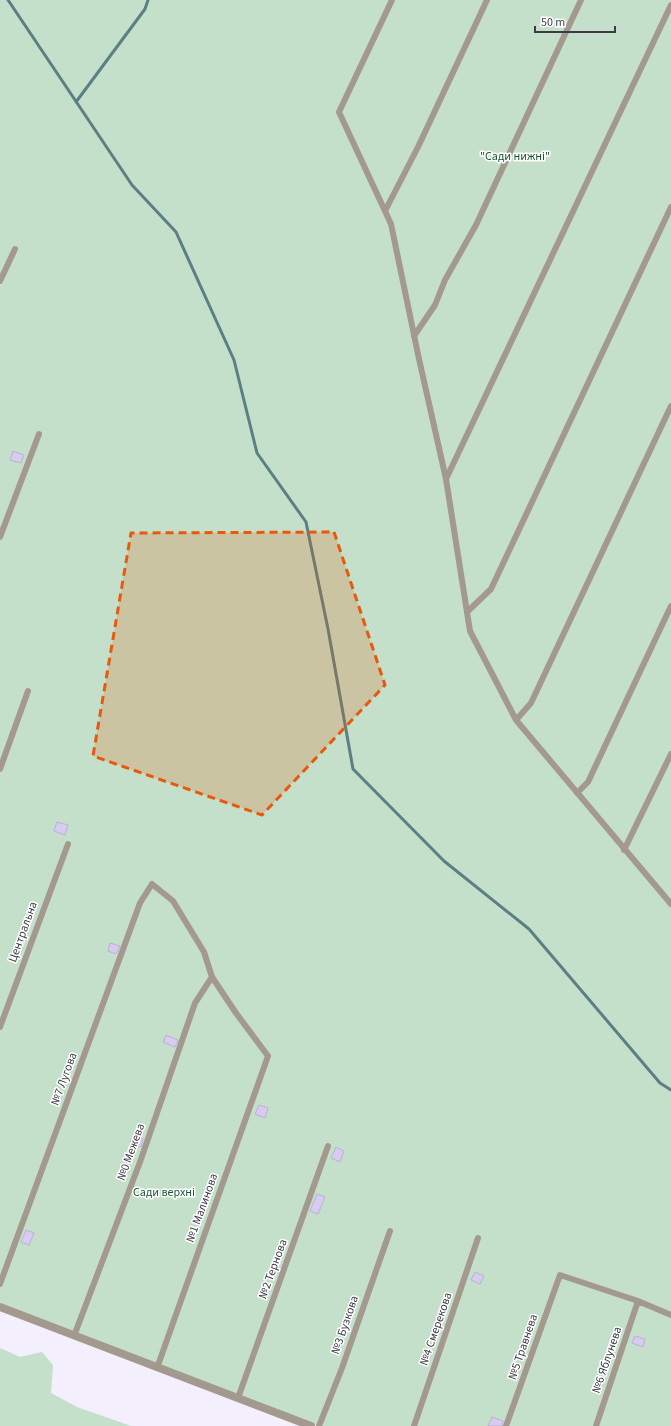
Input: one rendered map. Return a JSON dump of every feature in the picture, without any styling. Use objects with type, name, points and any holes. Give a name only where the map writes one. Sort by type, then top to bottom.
[{"type":"street","points":[[0,1307],[310,1426]]},
{"type":"lane","points":[[392,0],[339,112],[391,224],[446,479],[470,631],[516,720],[671,904]]},
{"type":"lane","points":[[385,211],[418,147],[486,0]]},
{"type":"lane","points":[[414,336],[435,305],[445,280],[476,225],[581,0]]},
{"type":"lane","points":[[446,479],[671,5]]},
{"type":"lane","points":[[467,612],[491,589],[671,207]]},
{"type":"lane","points":[[0,281],[15,249]]},
{"type":"lane","points":[[516,720],[530,702],[671,406]]},
{"type":"lane","points":[[0,537],[39,434]]},
{"type":"lane","points":[[577,793],[588,782],[671,606]]},
{"type":"lane","points":[[0,768],[28,691]]},
{"type":"lane","points":[[624,850],[671,754]]},
{"type":"lane","name":"Центральна","points":[[0,1027],[68,844]]},
{"type":"lane","name":"№7 Лугова","points":[[0,1284],[140,903],[152,884],[173,901],[204,952],[212,977]]},
{"type":"lane","name":"№1 Малинова","points":[[157,1368],[268,1056],[236,1013],[212,977]]},
{"type":"lane","name":"№0 Межева","points":[[74,1336],[140,1162],[195,1003],[212,977]]},
{"type":"lane","name":"№2 Тернова","points":[[238,1398],[328,1146]]},
{"type":"lane","name":"№3 Бузкова","points":[[319,1426],[342,1368],[390,1231]]},
{"type":"lane","name":"№4 Смерекова","points":[[414,1426],[478,1238]]},
{"type":"lane","name":"№5 Травнева","points":[[506,1426],[560,1275],[638,1301]]},
{"type":"lane","points":[[638,1301],[671,1315]]},
{"type":"lane","name":"№6 Яблунева","points":[[596,1426],[638,1301]]},
{"type":"highlighted area","points":[[334,532],[385,685],[262,815],[93,756],[131,533]]},
{"type":"green space","points":[[0,0],[671,0],[671,1426],[318,1426],[0,1305]]},
{"type":"green space","points":[[0,1348],[20,1357],[42,1352],[53,1365],[51,1393],[77,1407],[131,1426],[0,1426]]},
{"type":"building","points":[[13,451],[24,455],[21,463],[10,460]]},
{"type":"building","points":[[57,822],[68,825],[65,835],[54,831]]},
{"type":"building","points":[[110,943],[120,946],[116,954],[108,951]]},
{"type":"building","points":[[166,1035],[178,1040],[175,1047],[163,1042]]},
{"type":"building","points":[[259,1105],[268,1108],[265,1118],[255,1114]]},
{"type":"building","points":[[134,1135],[143,1139],[141,1147],[130,1142]]},
{"type":"building","points":[[336,1147],[344,1151],[340,1162],[331,1158]]},
{"type":"building","points":[[317,1194],[325,1197],[318,1214],[310,1211]]},
{"type":"building","points":[[26,1230],[34,1233],[29,1245],[21,1242]]},
{"type":"building","points":[[475,1272],[484,1276],[480,1284],[471,1280]]},
{"type":"building","points":[[635,1336],[645,1339],[643,1347],[632,1343]]},
{"type":"building","points":[[492,1417],[503,1421],[502,1426],[488,1426]]},
{"type":"waterway","points":[[8,0],[132,185],[176,232],[234,360],[257,453],[306,522],[328,629],[353,769],[444,861],[529,929],[660,1083],[671,1090]]},
{"type":"waterway","points":[[76,102],[145,9],[148,0]]},
{"type":"park label","name":"\"Сади нижні\"","points":[[515,156]]},
{"type":"park label","name":"Сади верхні","points":[[164,1192]]}]
